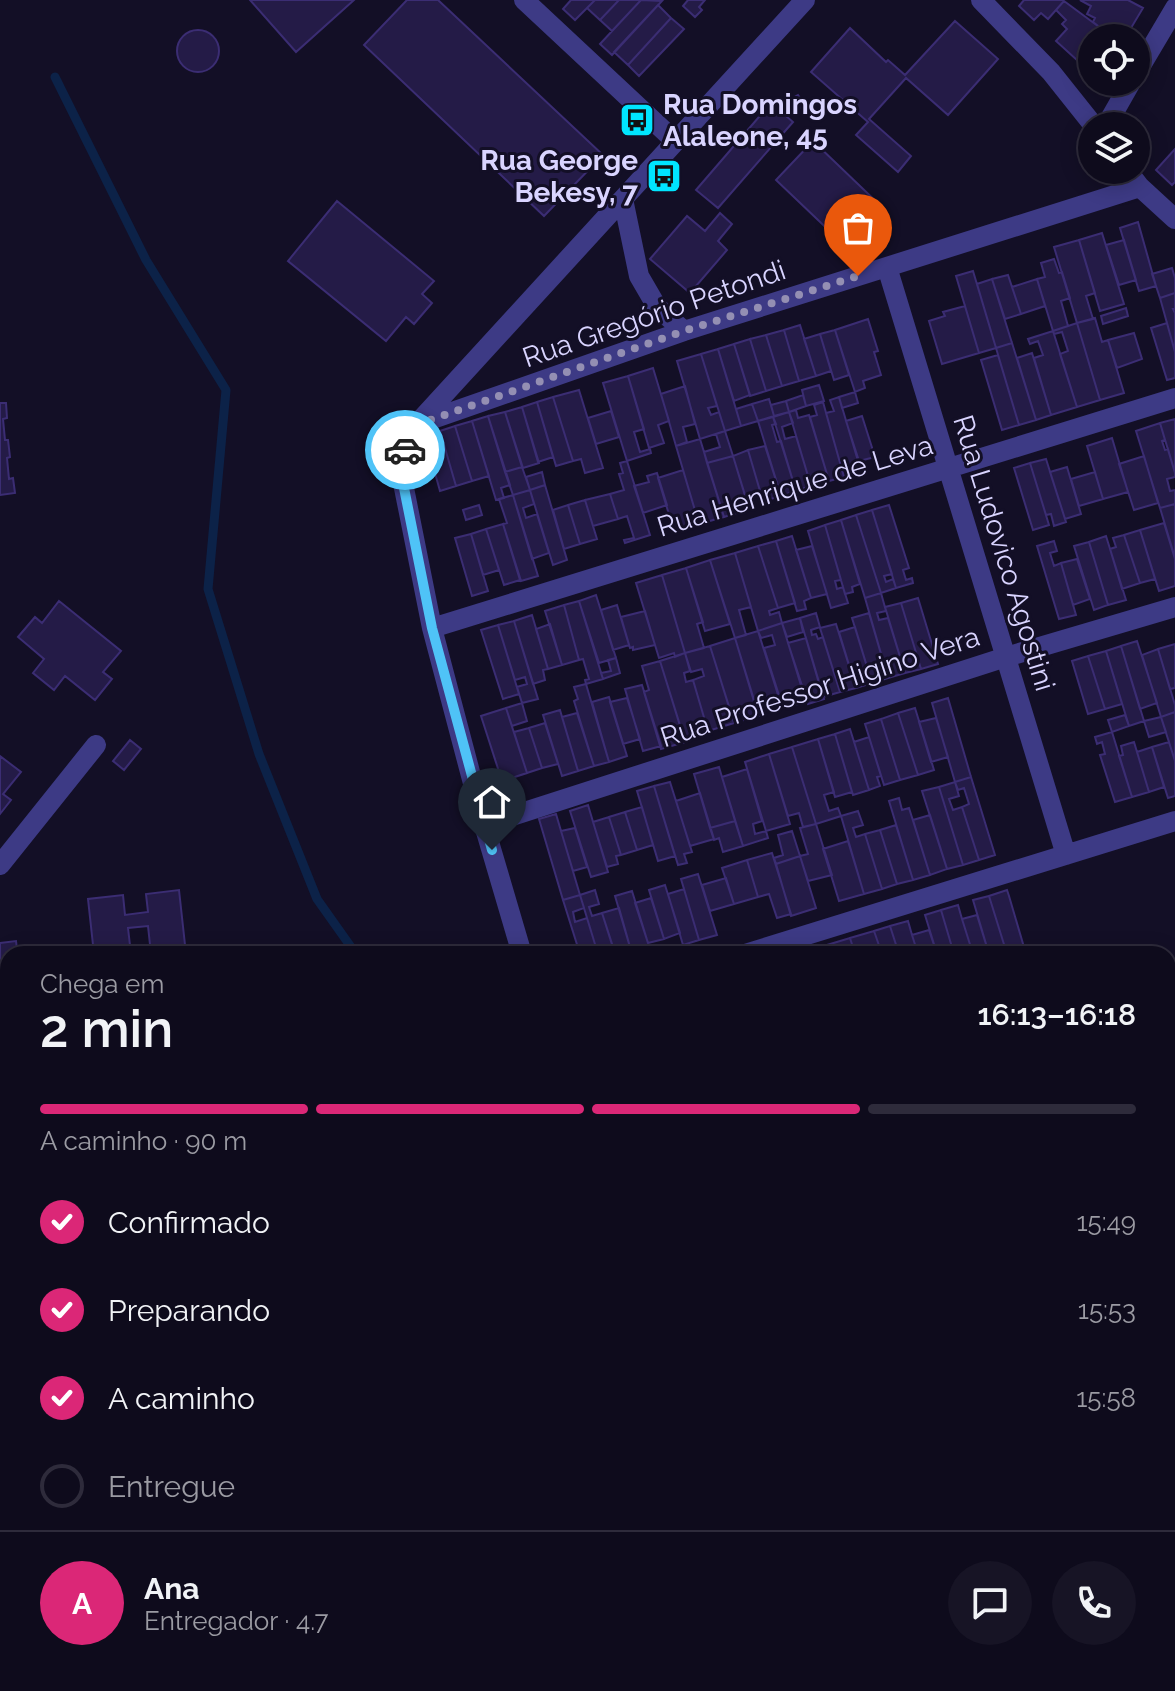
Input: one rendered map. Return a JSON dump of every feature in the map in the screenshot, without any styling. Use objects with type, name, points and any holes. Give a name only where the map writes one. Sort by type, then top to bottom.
[{"type":"street","points":[[524,0],[675,141]]},
{"type":"street","points":[[520,946],[432,628],[400,468],[409,437],[416,425],[805,0]]},
{"type":"street","points":[[981,0],[1051,72],[1083,112]]},
{"type":"street","points":[[1150,50],[1175,8]]},
{"type":"street","points":[[1138,184],[1175,219]]},
{"type":"street","name":"Rua Gregório Petondi","points":[[416,425],[684,331],[1140,187]]},
{"type":"street","points":[[623,199],[639,276],[657,307],[684,331]]},
{"type":"street","name":"Rua Ludovico Agostini","points":[[887,267],[1066,855]]},
{"type":"street","name":"Rua Henrique de Leva","points":[[432,628],[1175,398]]},
{"type":"street","name":"Rua Professor Higino Vera","points":[[484,825],[1006,657],[1175,607]]},
{"type":"street","points":[[0,865],[96,745]]},
{"type":"street","points":[[771,946],[1175,821]]},
{"type":"building","points":[[250,0],[354,0],[296,52]]},
{"type":"building","points":[[407,0],[438,0],[603,155],[544,216],[364,45]]},
{"type":"building","points":[[571,0],[595,0],[575,20],[563,9]]},
{"type":"building","points":[[595,0],[619,0],[600,20],[587,8]]},
{"type":"building","points":[[619,0],[641,0],[612,31],[600,20]]},
{"type":"building","points":[[641,0],[662,1],[612,55],[600,44]]},
{"type":"building","points":[[688,0],[705,0],[699,7],[702,10],[695,17],[683,6]]},
{"type":"building","points":[[1024,0],[1064,1],[1048,19],[1041,13],[1034,20],[1019,6]]},
{"type":"building","points":[[1080,0],[1128,0],[1143,8],[1133,24],[1096,24],[1095,18],[1087,14],[1091,6]]},
{"type":"building","points":[[1064,1],[1095,24],[1078,24],[1078,61],[1056,41],[1067,29],[1062,24],[1066,20],[1056,10]]},
{"type":"building","points":[[658,5],[671,18],[628,65],[614,52]]},
{"type":"building","points":[[671,18],[684,29],[639,76],[628,65]]},
{"type":"building","points":[[955,21],[998,59],[948,115],[906,78],[869,119],[911,156],[898,172],[856,135],[868,122],[811,72],[850,28],[886,62],[888,60],[905,75]]},
{"type":"building","points":[[198,30],[213,36],[219,51],[213,66],[198,72],[183,66],[177,51],[183,36]]},
{"type":"building","points":[[798,95],[805,105],[794,112],[787,101]]},
{"type":"building","points":[[771,103],[793,122],[718,208],[696,190]]},
{"type":"building","points":[[813,141],[883,208],[870,222],[862,214],[838,239],[776,180]]},
{"type":"building","points":[[1175,149],[1175,182],[1172,185],[1156,170]]},
{"type":"building","points":[[337,201],[434,281],[422,294],[432,303],[414,324],[406,317],[386,341],[288,261]]},
{"type":"building","points":[[720,213],[732,224],[718,241],[727,250],[690,293],[650,259],[687,216],[705,231]]},
{"type":"building","points":[[1138,222],[1156,286],[1139,291],[1120,228]]},
{"type":"building","points":[[1102,233],[1124,304],[1100,311],[1079,240]]},
{"type":"building","points":[[1079,240],[1095,293],[1086,296],[1093,319],[1077,323],[1054,247]]},
{"type":"building","points":[[1124,240],[1136,280],[1119,285],[1106,245]]},
{"type":"building","points":[[1054,259],[1059,273],[1062,272],[1070,298],[1061,301],[1068,326],[1053,331],[1037,279],[1045,277],[1041,263]]},
{"type":"building","points":[[1172,268],[1175,293],[1160,298],[1152,274]]},
{"type":"building","points":[[973,271],[996,348],[979,353],[956,276]]},
{"type":"building","points":[[1008,275],[1021,314],[1005,319],[992,279]]},
{"type":"building","points":[[992,279],[1012,343],[996,348],[977,284]]},
{"type":"building","points":[[1037,279],[1045,306],[1021,314],[1012,287]]},
{"type":"building","points":[[1175,293],[1173,309],[1175,352],[1160,298]]},
{"type":"building","points":[[965,306],[979,353],[942,364],[929,321],[945,316],[943,312]]},
{"type":"building","points":[[1126,308],[1128,316],[1103,324],[1101,316]]},
{"type":"building","points":[[1095,318],[1102,342],[1108,340],[1124,393],[1100,400],[1077,323]]},
{"type":"building","points":[[868,319],[878,351],[874,352],[881,375],[863,381],[865,388],[855,392],[835,330]]},
{"type":"building","points":[[1077,323],[1100,400],[1077,407],[1060,354],[1068,351],[1062,332],[1054,334],[1053,331]]},
{"type":"building","points":[[1167,323],[1175,352],[1175,378],[1167,380],[1151,328]]},
{"type":"building","points":[[800,325],[816,376],[799,381],[784,330]]},
{"type":"building","points":[[784,330],[799,381],[782,386],[766,335]]},
{"type":"building","points":[[835,330],[849,375],[834,380],[820,334]]},
{"type":"building","points":[[1053,331],[1077,407],[1051,415],[1034,358],[1043,355],[1038,341],[1030,344],[1028,339]]},
{"type":"building","points":[[1134,333],[1142,359],[1117,368],[1108,340]]},
{"type":"building","points":[[820,334],[831,371],[816,376],[804,339]]},
{"type":"building","points":[[766,335],[782,386],[766,391],[750,339]]},
{"type":"building","points":[[750,339],[766,391],[750,396],[734,344]]},
{"type":"building","points":[[1012,343],[1036,420],[1019,425],[996,348]]},
{"type":"building","points":[[734,344],[750,395],[734,401],[718,349]]},
{"type":"building","points":[[718,349],[741,426],[725,431],[701,354]]},
{"type":"building","points":[[1032,353],[1051,415],[1036,420],[1017,358]]},
{"type":"building","points":[[701,354],[717,406],[708,408],[711,415],[719,412],[725,431],[700,439],[677,361]]},
{"type":"building","points":[[998,355],[1019,425],[1002,430],[981,360]]},
{"type":"building","points":[[653,368],[669,421],[658,425],[664,443],[649,448],[628,376]]},
{"type":"building","points":[[628,376],[644,429],[634,432],[640,452],[650,449],[651,453],[627,461],[603,383]]},
{"type":"building","points":[[819,385],[824,401],[806,406],[802,390]]},
{"type":"building","points":[[685,386],[695,424],[683,427],[687,442],[676,446],[661,394]]},
{"type":"building","points":[[579,390],[603,468],[585,473],[581,459],[573,461],[553,397]]},
{"type":"building","points":[[855,392],[858,403],[842,408],[839,397]]},
{"type":"building","points":[[803,395],[806,406],[789,412],[786,401]]},
{"type":"building","points":[[553,397],[573,461],[556,466],[537,402]]},
{"type":"building","points":[[839,397],[861,471],[844,477],[826,413],[834,411],[830,400]]},
{"type":"building","points":[[769,399],[774,416],[758,421],[752,404]]},
{"type":"building","points":[[786,401],[789,412],[774,416],[771,405]]},
{"type":"building","points":[[537,402],[553,457],[538,462],[522,407]]},
{"type":"building","points":[[823,402],[844,477],[829,481],[810,417],[817,415],[814,405]]},
{"type":"building","points":[[0,403],[6,403],[7,418],[3,419],[5,440],[8,440],[10,457],[7,458],[9,479],[13,478],[15,493],[0,495]]},
{"type":"building","points":[[752,404],[758,421],[741,426],[736,409]]},
{"type":"building","points":[[522,407],[539,463],[523,468],[505,412]]},
{"type":"building","points":[[796,410],[798,418],[809,415],[829,481],[811,486],[789,412]]},
{"type":"building","points":[[611,411],[619,437],[596,444],[588,418]]},
{"type":"building","points":[[505,412],[522,467],[505,472],[488,416]]},
{"type":"building","points":[[789,412],[793,423],[782,427],[785,439],[796,436],[811,486],[796,491],[773,417]]},
{"type":"building","points":[[488,416],[510,485],[501,488],[504,498],[496,500],[472,421]]},
{"type":"building","points":[[862,416],[875,457],[859,461],[846,421]]},
{"type":"building","points":[[773,417],[777,442],[781,441],[796,491],[781,496],[758,421]]},
{"type":"building","points":[[1175,419],[1175,473],[1160,423]]},
{"type":"building","points":[[472,421],[489,476],[472,481],[455,426]]},
{"type":"building","points":[[1160,423],[1165,440],[1162,441],[1165,450],[1168,449],[1175,473],[1175,477],[1167,479],[1170,491],[1175,490],[1175,504],[1160,508],[1136,431]]},
{"type":"building","points":[[455,426],[472,481],[456,486],[440,431]]},
{"type":"building","points":[[440,431],[456,486],[440,491],[429,452],[421,455],[419,444],[424,437]]},
{"type":"building","points":[[725,431],[733,456],[707,463],[704,452],[720,447],[716,434]]},
{"type":"building","points":[[1112,438],[1128,492],[1103,499],[1087,446]]},
{"type":"building","points":[[700,439],[724,517],[699,524],[676,446]]},
{"type":"building","points":[[765,446],[781,496],[763,501],[748,450]]},
{"type":"building","points":[[748,450],[760,491],[745,495],[733,456]]},
{"type":"building","points":[[733,456],[749,509],[724,517],[707,463]]},
{"type":"building","points":[[1144,456],[1158,503],[1134,510],[1119,464]]},
{"type":"building","points":[[1046,459],[1066,522],[1054,526],[1051,514],[1046,515],[1030,463]]},
{"type":"building","points":[[627,461],[650,535],[625,543],[624,540],[634,538],[627,516],[618,519],[610,494],[624,490],[619,474],[623,473],[620,463]]},
{"type":"building","points":[[1030,463],[1049,525],[1033,530],[1014,468]]},
{"type":"building","points":[[522,467],[530,490],[513,495],[505,472]]},
{"type":"building","points":[[1067,467],[1081,514],[1065,519],[1050,472]]},
{"type":"building","points":[[683,470],[699,524],[674,531],[658,478]]},
{"type":"building","points":[[542,472],[545,485],[530,490],[526,477]]},
{"type":"building","points":[[1095,472],[1103,499],[1079,506],[1071,479]]},
{"type":"building","points":[[657,473],[667,505],[643,513],[634,486],[649,482],[647,476]]},
{"type":"building","points":[[545,485],[567,560],[553,565],[530,490]]},
{"type":"building","points":[[530,490],[534,504],[523,508],[526,518],[537,514],[549,553],[532,559],[513,495]]},
{"type":"building","points":[[610,494],[618,519],[593,526],[585,500]]},
{"type":"building","points":[[513,495],[538,576],[521,581],[503,524],[507,523],[499,499]]},
{"type":"building","points":[[585,500],[597,539],[580,544],[568,505]]},
{"type":"building","points":[[1175,504],[1175,558],[1160,508]]},
{"type":"building","points":[[479,505],[482,515],[466,520],[463,510]]},
{"type":"building","points":[[568,505],[580,544],[564,549],[553,510]]},
{"type":"building","points":[[889,505],[909,568],[903,570],[906,580],[912,578],[913,583],[896,588],[872,510]]},
{"type":"building","points":[[872,510],[892,574],[884,576],[886,582],[893,579],[896,588],[881,593],[856,515]]},
{"type":"building","points":[[856,515],[881,593],[865,598],[841,520]]},
{"type":"building","points":[[841,520],[860,584],[852,587],[853,592],[845,594],[825,525]]},
{"type":"building","points":[[1164,523],[1175,559],[1175,586],[1159,591],[1140,530]]},
{"type":"building","points":[[503,524],[520,580],[504,585],[486,529]]},
{"type":"building","points":[[825,525],[841,580],[835,581],[837,589],[843,587],[848,603],[831,608],[808,531]]},
{"type":"building","points":[[486,529],[499,570],[483,575],[471,534]]},
{"type":"building","points":[[1140,530],[1155,579],[1140,583],[1124,535]]},
{"type":"building","points":[[471,534],[488,591],[472,596],[455,538]]},
{"type":"building","points":[[1124,535],[1140,583],[1122,589],[1110,549],[1116,547],[1113,538]]},
{"type":"building","points":[[792,536],[811,598],[804,601],[806,609],[797,611],[776,541]]},
{"type":"building","points":[[1106,536],[1126,600],[1108,605],[1089,542]]},
{"type":"building","points":[[776,541],[795,603],[778,608],[758,546]]},
{"type":"building","points":[[1054,541],[1057,551],[1050,553],[1054,566],[1061,563],[1076,615],[1059,619],[1037,546]]},
{"type":"building","points":[[1089,542],[1108,605],[1094,610],[1074,546]]},
{"type":"building","points":[[758,546],[778,608],[769,611],[770,615],[779,612],[782,623],[758,631],[735,553]]},
{"type":"building","points":[[812,546],[827,594],[811,598],[796,550]]},
{"type":"building","points":[[735,553],[751,607],[739,610],[746,635],[735,638],[710,560]]},
{"type":"building","points":[[1077,559],[1090,599],[1073,605],[1061,563]]},
{"type":"building","points":[[710,560],[730,624],[705,631],[686,568]]},
{"type":"building","points":[[686,568],[703,622],[697,624],[704,648],[685,653],[662,575]]},
{"type":"building","points":[[662,575],[685,653],[659,658],[636,583]]},
{"type":"building","points":[[881,593],[886,611],[877,613],[879,620],[888,618],[905,673],[888,678],[865,598]]},
{"type":"building","points":[[596,595],[616,658],[599,663],[579,601]]},
{"type":"building","points":[[918,598],[938,664],[921,669],[901,603]]},
{"type":"building","points":[[59,601],[121,651],[103,672],[112,679],[95,700],[65,676],[54,690],[33,673],[44,659],[18,637],[35,617],[42,623]]},
{"type":"building","points":[[579,601],[603,679],[586,684],[585,680],[589,679],[583,659],[579,660],[564,605]]},
{"type":"building","points":[[901,603],[921,669],[905,673],[885,607]]},
{"type":"building","points":[[564,605],[579,660],[562,665],[545,611]]},
{"type":"building","points":[[617,605],[629,645],[613,650],[601,610]]},
{"type":"building","points":[[645,611],[655,645],[633,650],[621,617]]},
{"type":"building","points":[[816,613],[820,627],[811,630],[812,635],[816,634],[818,639],[823,637],[840,692],[823,697],[800,618]]},
{"type":"building","points":[[869,613],[888,678],[872,683],[852,618]]},
{"type":"building","points":[[532,615],[548,669],[543,670],[545,680],[533,684],[514,621]]},
{"type":"building","points":[[800,618],[803,632],[787,637],[782,623]]},
{"type":"building","points":[[514,621],[538,699],[522,703],[517,687],[527,684],[525,677],[515,680],[498,625]]},
{"type":"building","points":[[782,623],[806,702],[783,708],[764,648],[775,645],[772,635],[761,638],[758,631]]},
{"type":"building","points":[[550,624],[562,665],[548,669],[536,629]]},
{"type":"building","points":[[836,624],[856,688],[840,692],[820,628]]},
{"type":"building","points":[[498,625],[519,694],[503,699],[481,630]]},
{"type":"building","points":[[855,627],[872,683],[856,688],[839,632]]},
{"type":"building","points":[[758,631],[780,701],[756,708],[735,638]]},
{"type":"building","points":[[735,638],[759,716],[744,720],[742,712],[732,716],[710,646]]},
{"type":"building","points":[[806,638],[824,699],[808,704],[788,643]]},
{"type":"building","points":[[1137,641],[1157,703],[1140,709],[1121,646]]},
{"type":"building","points":[[1175,644],[1175,688],[1170,689],[1158,649]]},
{"type":"building","points":[[710,646],[734,723],[708,731],[693,680],[704,676],[702,669],[691,672],[685,653]]},
{"type":"building","points":[[1121,646],[1144,721],[1129,726],[1106,651]]},
{"type":"building","points":[[1158,649],[1175,705],[1175,712],[1161,717],[1142,655]]},
{"type":"building","points":[[1106,651],[1122,704],[1105,709],[1088,656]]},
{"type":"building","points":[[685,653],[690,671],[684,673],[686,682],[693,680],[708,731],[684,738],[660,661]]},
{"type":"building","points":[[1088,656],[1105,709],[1088,714],[1072,661]]},
{"type":"building","points":[[616,658],[620,673],[603,679],[601,673],[611,671],[608,660]]},
{"type":"building","points":[[660,661],[685,742],[661,749],[644,692],[649,690],[642,666]]},
{"type":"building","points":[[586,684],[609,762],[594,766],[574,701],[578,699],[574,687]]},
{"type":"building","points":[[642,685],[661,746],[643,751],[625,689]]},
{"type":"building","points":[[609,697],[627,756],[609,762],[592,702]]},
{"type":"building","points":[[627,698],[640,739],[623,744],[610,702]]},
{"type":"building","points":[[948,698],[971,777],[955,782],[932,703]]},
{"type":"building","points":[[522,703],[527,721],[512,726],[506,708]]},
{"type":"building","points":[[506,708],[527,773],[502,781],[481,716]]},
{"type":"building","points":[[915,708],[934,770],[918,775],[898,713]]},
{"type":"building","points":[[560,710],[578,771],[562,776],[543,715]]},
{"type":"building","points":[[1175,712],[1175,761],[1161,717]]},
{"type":"building","points":[[577,713],[594,766],[578,771],[562,717]]},
{"type":"building","points":[[898,713],[918,775],[900,780],[881,719]]},
{"type":"building","points":[[1125,715],[1129,726],[1112,732],[1108,720]]},
{"type":"building","points":[[1161,717],[1166,732],[1149,737],[1144,721]]},
{"type":"building","points":[[936,718],[948,757],[931,762],[919,722]]},
{"type":"building","points":[[881,719],[900,780],[884,785],[865,724]]},
{"type":"building","points":[[545,723],[558,764],[542,768],[529,728]]},
{"type":"building","points":[[529,728],[542,768],[527,773],[514,732]]},
{"type":"building","points":[[850,729],[869,790],[853,795],[835,734]]},
{"type":"building","points":[[1112,732],[1132,797],[1115,802],[1100,755],[1105,754],[1102,742],[1097,744],[1095,737]]},
{"type":"building","points":[[835,734],[852,792],[835,797],[818,739]]},
{"type":"building","points":[[869,737],[881,776],[877,777],[880,786],[869,790],[854,742]]},
{"type":"building","points":[[818,739],[834,792],[824,795],[829,811],[838,808],[841,816],[816,824],[792,747]]},
{"type":"building","points":[[130,740],[141,749],[124,770],[113,761]]},
{"type":"building","points":[[1134,742],[1149,792],[1132,797],[1119,756],[1123,755],[1121,746]]},
{"type":"building","points":[[1169,742],[1175,761],[1175,796],[1168,798],[1152,747]]},
{"type":"building","points":[[792,747],[816,824],[803,827],[799,813],[788,816],[769,754]]},
{"type":"building","points":[[1152,747],[1164,787],[1149,792],[1137,752]]},
{"type":"building","points":[[769,754],[790,824],[766,831],[745,762]]},
{"type":"building","points":[[0,756],[21,772],[3,794],[11,800],[0,814]]},
{"type":"building","points":[[719,767],[735,821],[710,828],[694,774]]},
{"type":"building","points":[[747,769],[762,821],[753,824],[755,834],[766,831],[768,838],[743,846],[722,777]]},
{"type":"building","points":[[971,777],[995,855],[979,860],[962,807],[969,804],[964,788],[958,790],[955,782]]},
{"type":"building","points":[[670,782],[692,852],[684,854],[687,863],[678,865],[654,786]]},
{"type":"building","points":[[955,782],[959,796],[949,799],[953,810],[962,807],[979,860],[963,865],[939,787]]},
{"type":"building","points":[[654,786],[675,856],[658,861],[637,791]]},
{"type":"building","points":[[939,787],[963,865],[947,869],[922,791]]},
{"type":"building","points":[[700,793],[714,839],[690,846],[676,801]]},
{"type":"building","points":[[899,798],[902,810],[909,808],[930,875],[913,880],[889,801]]},
{"type":"building","points":[[588,805],[608,872],[591,877],[570,811]]},
{"type":"building","points":[[642,807],[653,845],[637,850],[625,812]]},
{"type":"building","points":[[858,811],[863,825],[853,828],[856,837],[865,834],[882,889],[864,894],[841,816]]},
{"type":"building","points":[[625,812],[637,850],[621,855],[609,817]]},
{"type":"building","points":[[556,814],[580,895],[563,900],[539,819]]},
{"type":"building","points":[[930,815],[947,869],[930,875],[913,820]]},
{"type":"building","points":[[609,817],[621,855],[616,856],[618,864],[607,867],[593,822]]},
{"type":"building","points":[[735,821],[743,846],[723,852],[719,838],[714,840],[710,828]]},
{"type":"building","points":[[816,824],[832,875],[808,881],[800,856],[808,854],[800,828]]},
{"type":"building","points":[[896,825],[913,880],[897,884],[880,830]]},
{"type":"building","points":[[575,828],[587,867],[573,871],[561,831]]},
{"type":"building","points":[[880,830],[897,884],[882,889],[865,834]]},
{"type":"building","points":[[792,831],[800,856],[776,864],[774,858],[783,855],[778,835]]},
{"type":"building","points":[[848,841],[864,894],[839,901],[823,849]]},
{"type":"building","points":[[772,853],[791,914],[777,918],[769,894],[758,897],[747,860]]},
{"type":"building","points":[[800,856],[816,908],[791,916],[776,864]]},
{"type":"building","points":[[747,860],[758,897],[734,904],[722,868]]},
{"type":"building","points":[[698,874],[717,935],[699,940],[681,879]]},
{"type":"building","points":[[726,878],[734,904],[710,911],[702,885]]},
{"type":"building","points":[[665,885],[680,933],[664,939],[649,890]]},
{"type":"building","points":[[684,889],[699,940],[683,945],[668,894]]},
{"type":"building","points":[[179,890],[185,946],[150,946],[148,926],[128,928],[130,946],[93,946],[88,899],[123,895],[125,915],[148,912],[146,894]]},
{"type":"building","points":[[595,890],[599,904],[589,907],[592,916],[602,913],[613,946],[596,946],[580,895]]},
{"type":"building","points":[[1007,890],[1024,946],[1005,946],[989,896]]},
{"type":"building","points":[[632,891],[649,946],[630,946],[615,896]]},
{"type":"building","points":[[580,895],[584,908],[573,912],[575,922],[587,918],[596,946],[577,946],[563,900]]},
{"type":"building","points":[[989,896],[1005,946],[987,946],[973,900]]},
{"type":"building","points":[[651,898],[664,939],[648,943],[635,903]]},
{"type":"building","points":[[958,905],[971,946],[952,946],[941,910]]},
{"type":"building","points":[[619,908],[630,946],[612,946],[602,913]]},
{"type":"building","points":[[941,910],[952,946],[935,946],[925,915]]},
{"type":"building","points":[[977,915],[987,946],[970,946],[962,919]]},
{"type":"building","points":[[908,921],[916,946],[896,946],[890,926]]},
{"type":"building","points":[[890,926],[896,946],[879,946],[874,931]]},
{"type":"building","points":[[929,930],[934,946],[915,946],[912,935]]},
{"type":"building","points":[[874,931],[879,946],[852,946],[850,938]]},
{"type":"building","points":[[850,938],[852,946],[827,946]]},
{"type":"building","points":[[16,941],[17,946],[0,946],[0,943]]},
{"type":"waterway","points":[[55,77],[146,260],[226,390],[208,589],[259,754],[317,899],[350,946]]},
{"type":"way so far","points":[[405,450],[416,425],[684,331],[858,276]]},
{"type":"place","name":"Rua Domingos Alaleone, 45","points":[[637,120]]},
{"type":"place","name":"Rua George Bekesy, 7","points":[[664,176]]},
{"type":"route","points":[[405,450],[400,468],[432,628],[492,850]]}]
